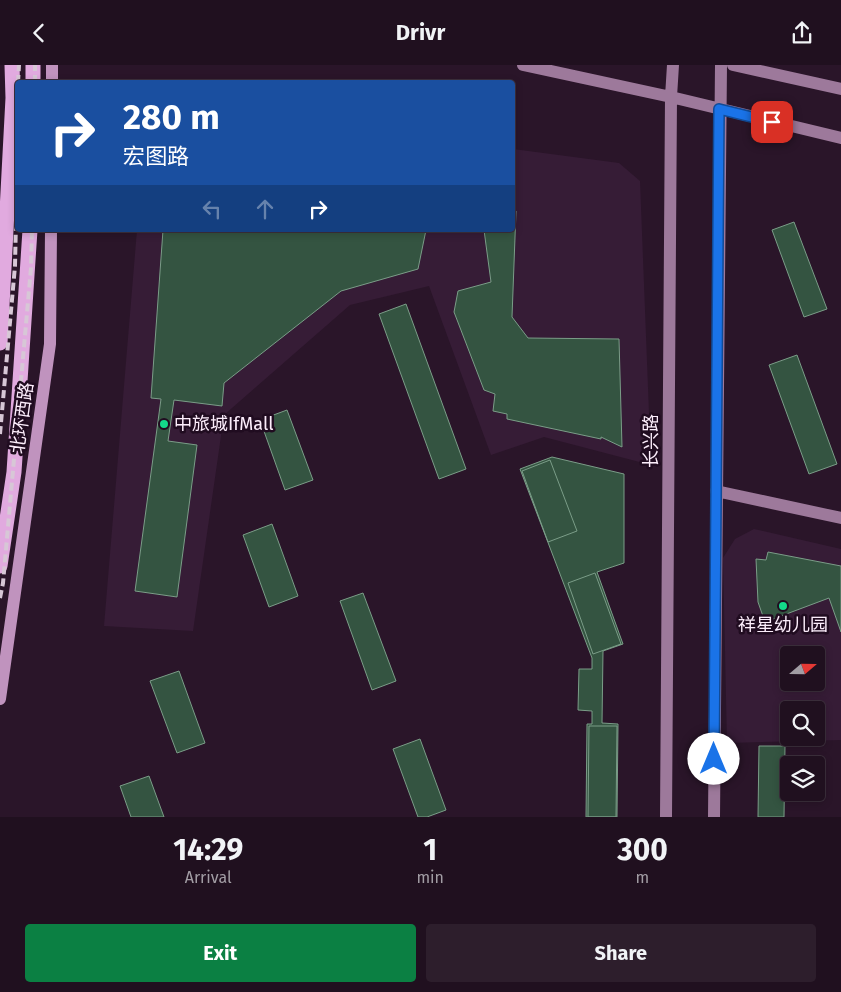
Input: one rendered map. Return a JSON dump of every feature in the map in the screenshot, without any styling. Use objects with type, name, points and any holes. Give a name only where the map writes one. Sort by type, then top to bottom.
[{"type":"highway","points":[[0,343],[13,98],[12,65]]},
{"type":"highway","points":[[32,80],[33,65]]},
{"type":"highway","points":[[0,566],[14,471],[30,232]]},
{"type":"main road","points":[[52,65],[52,80]]},
{"type":"main road","points":[[523,65],[671,97],[841,138]]},
{"type":"main road","name":"长兴路","points":[[666,817],[671,97],[673,65]]},
{"type":"main road","points":[[714,817],[719,109],[721,65]]},
{"type":"main road","points":[[734,65],[841,89]]},
{"type":"main road","name":"北环西路","points":[[0,699],[50,344],[51,232]]},
{"type":"main road","points":[[716,491],[841,518]]},
{"type":"shaded area","points":[[515,149],[619,163],[640,181],[651,465],[544,437],[491,455],[429,286],[350,305],[224,415],[193,631],[104,626],[137,232],[515,232]]},
{"type":"shaded area","name":"祥星幼儿园","points":[[754,529],[841,549],[841,740],[825,740],[825,701],[780,701],[780,742],[727,743],[723,558],[735,539]]},
{"type":"building","points":[[516,211],[512,317],[528,338],[619,339],[622,447],[601,437],[601,439],[507,419],[507,414],[493,411],[495,394],[484,390],[454,312],[458,291],[491,282],[484,232],[515,232]]},
{"type":"building","points":[[794,222],[827,309],[804,317],[772,230]]},
{"type":"building","name":"中旅城IfMall","points":[[163,232],[426,232],[418,269],[341,291],[224,383],[222,406],[174,400],[168,441],[197,445],[177,597],[135,591],[161,399],[151,398]]},
{"type":"building","points":[[406,304],[466,469],[439,479],[379,314]]},
{"type":"building","points":[[797,355],[837,464],[809,474],[769,365]]},
{"type":"building","points":[[287,410],[313,480],[285,490],[260,420]]},
{"type":"building","points":[[552,457],[624,474],[624,563],[597,572],[623,644],[603,651],[602,723],[618,724],[617,817],[586,817],[587,724],[592,724],[592,711],[578,710],[579,669],[592,669],[592,658],[520,469]]},
{"type":"building","points":[[550,460],[577,531],[548,542],[522,471]]},
{"type":"building","points":[[272,524],[298,596],[269,607],[243,535]]},
{"type":"building","points":[[768,552],[841,566],[841,632],[829,598],[765,622],[758,602],[756,559],[766,560]]},
{"type":"building","points":[[595,573],[621,644],[593,654],[568,583]]},
{"type":"building","points":[[363,593],[396,681],[372,690],[340,601]]},
{"type":"building","points":[[179,671],[205,743],[177,753],[150,681]]},
{"type":"building","points":[[589,726],[617,726],[616,817],[588,817]]},
{"type":"building","points":[[420,739],[446,810],[427,817],[418,817],[393,749]]},
{"type":"building","points":[[759,746],[785,746],[785,756],[780,756],[780,801],[784,801],[784,817],[758,817]]},
{"type":"building","points":[[149,776],[164,817],[131,817],[120,786]]},
{"type":"railway","points":[[18,80],[19,65]]},
{"type":"railway","points":[[35,65],[35,80]]},
{"type":"railway","points":[[0,434],[15,266],[16,232]]},
{"type":"railway","points":[[0,598],[3,583],[31,268],[32,232]]},
{"type":"place","name":"中旅城IfMall","points":[[164,424]]},
{"type":"place","name":"祥星幼儿园","points":[[783,606]]},
{"type":"route","points":[[714,759],[719,109],[772,122]]}]
